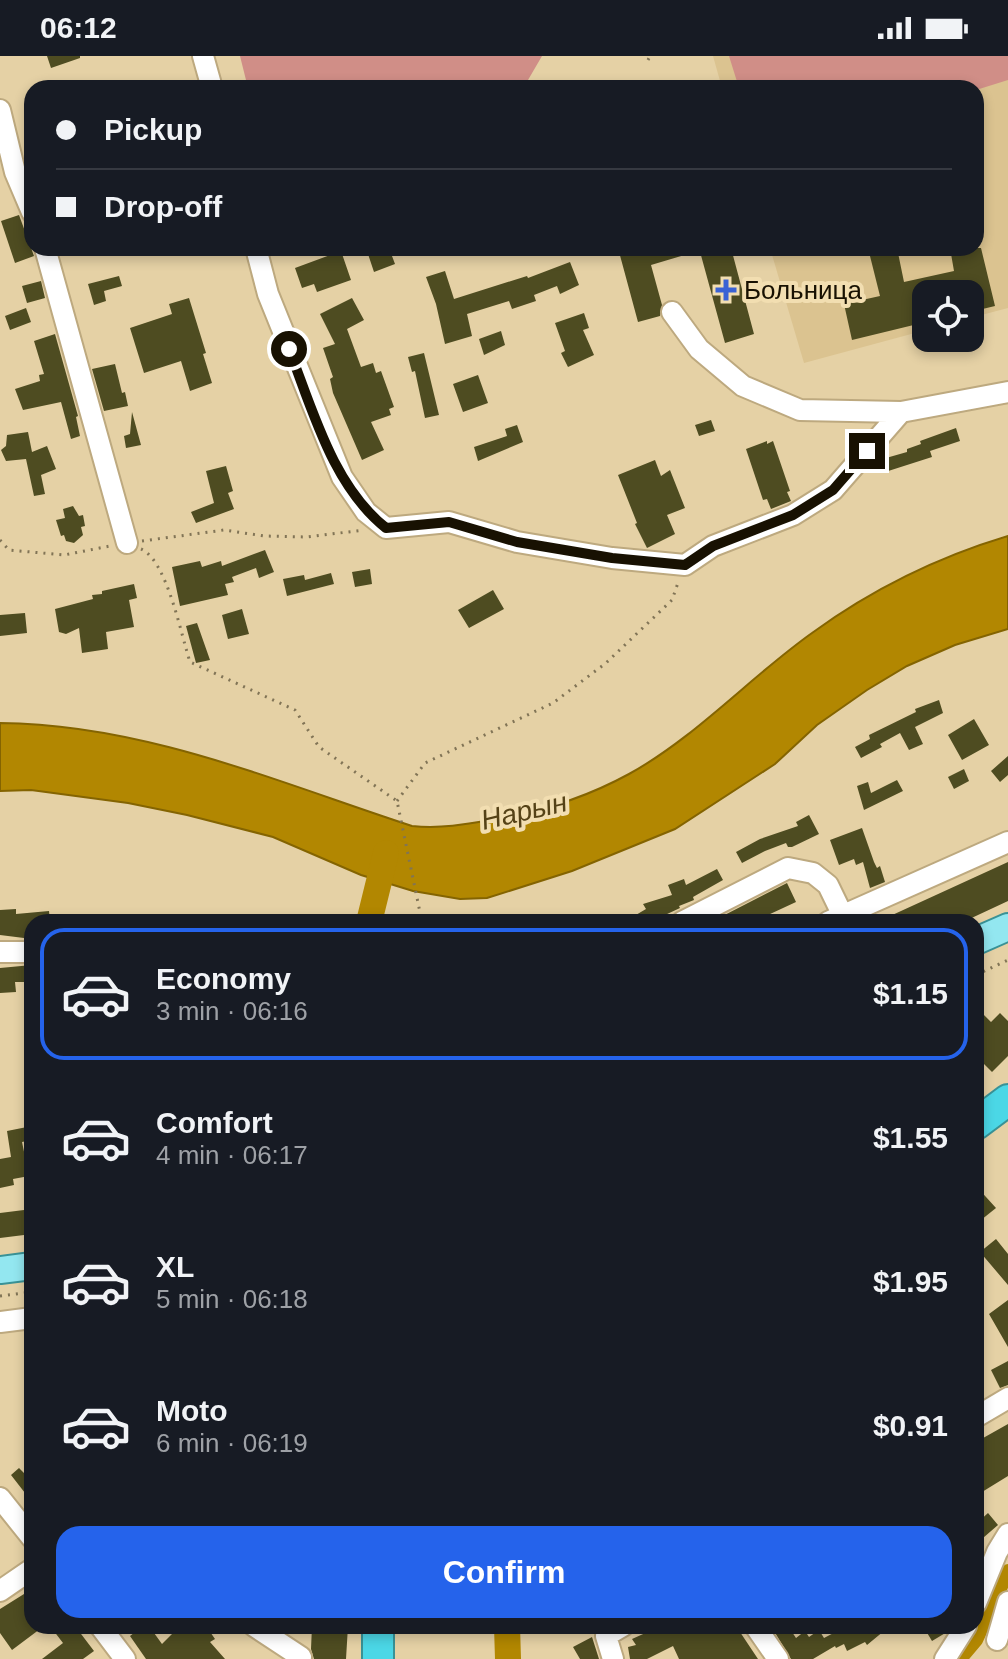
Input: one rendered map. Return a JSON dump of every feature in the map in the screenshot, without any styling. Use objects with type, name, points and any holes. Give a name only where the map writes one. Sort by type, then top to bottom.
[{"type":"highway","points":[[984,1118],[1008,1100]]},
{"type":"highway","points":[[378,1634],[378,1659]]},
{"type":"main road","points":[[984,938],[1008,927]]},
{"type":"main road","points":[[0,1270],[24,1267]]},
{"type":"street","points":[[203,56],[210,80]]},
{"type":"street","points":[[0,110],[15,172],[24,193]]},
{"type":"street","points":[[47,256],[127,543]]},
{"type":"street","points":[[258,256],[268,294],[342,477],[366,512],[386,528],[449,522],[517,542],[612,558],[685,565],[713,546],[793,515],[833,490],[901,412]]},
{"type":"street","points":[[672,312],[699,349],[743,386],[800,410],[901,412],[1008,392]]},
{"type":"street","points":[[847,914],[1008,842]]},
{"type":"street","points":[[698,914],[788,868],[813,873],[828,885],[835,914]]},
{"type":"street","points":[[0,952],[24,952]]},
{"type":"street","points":[[0,1322],[24,1319]]},
{"type":"street","points":[[984,1412],[1008,1398]]},
{"type":"street","points":[[0,1498],[24,1528]]},
{"type":"street","points":[[984,1584],[1008,1534]]},
{"type":"street","points":[[0,1591],[24,1574]]},
{"type":"street","points":[[997,1640],[1008,1602]]},
{"type":"street","points":[[106,1634],[125,1659]]},
{"type":"street","points":[[266,1634],[301,1657]]},
{"type":"street","points":[[609,1634],[606,1636],[613,1659]]},
{"type":"street","points":[[761,1634],[778,1659]]},
{"type":"street","points":[[945,1659],[961,1634]]},
{"type":"path","points":[[0,540],[9,550],[64,555],[224,530],[264,536],[307,537],[386,528]]},
{"type":"path","points":[[127,543],[151,553],[160,568],[190,662],[295,710],[319,747],[397,801],[420,914]]},
{"type":"path","points":[[397,801],[425,763],[553,703],[606,663],[672,600],[685,565]]},
{"type":"path","points":[[984,971],[1008,960]]},
{"type":"path","points":[[0,1296],[24,1293]]},
{"type":"shaded area","points":[[240,56],[542,56],[528,80],[246,80]]},
{"type":"shaded area","points":[[713,56],[1008,56],[1008,308],[984,314],[984,280],[912,280],[912,334],[804,363],[772,256],[984,256],[984,80],[720,80]]},
{"type":"shaded area","points":[[729,56],[1008,56],[1008,80],[984,88],[984,80],[736,80]]},
{"type":"shaded area","points":[[1008,536],[1008,629],[955,645],[907,666],[867,690],[817,725],[775,764],[675,829],[572,871],[487,898],[460,899],[413,891],[361,875],[273,837],[187,815],[128,803],[31,790],[0,791],[0,723],[54,726],[158,744],[260,774],[412,826],[455,826],[531,812],[597,790],[654,759],[700,725],[789,650],[834,617],[881,589],[931,565]]},
{"type":"building","points":[[47,56],[80,56],[80,58],[51,68]]},
{"type":"building","points":[[19,215],[24,229],[24,256],[34,256],[15,263],[1,221]]},
{"type":"building","points":[[327,256],[343,256],[351,280],[317,292],[314,284],[302,288],[295,268]]},
{"type":"building","points":[[369,256],[392,256],[395,264],[374,272]]},
{"type":"building","points":[[620,256],[681,256],[651,265],[662,305],[660,316],[638,322]]},
{"type":"building","points":[[701,256],[733,256],[754,334],[725,343]]},
{"type":"building","points":[[870,256],[899,256],[904,282],[912,280],[912,325],[852,340],[844,304],[880,296]]},
{"type":"building","points":[[951,256],[983,256],[995,306],[984,309],[984,280],[913,280],[954,271]]},
{"type":"building","points":[[570,262],[579,285],[560,294],[557,286],[534,295],[536,301],[512,309],[509,301],[467,314],[472,336],[445,344],[426,277],[445,271],[454,299],[528,278]]},
{"type":"building","points":[[119,276],[122,286],[104,291],[106,301],[94,305],[88,284]]},
{"type":"building","points":[[41,281],[45,298],[27,303],[22,286]]},
{"type":"building","points":[[189,298],[212,383],[190,391],[181,361],[144,373],[130,328],[172,314],[169,304]]},
{"type":"building","points":[[352,298],[364,320],[347,329],[361,367],[373,363],[376,373],[381,371],[394,407],[389,409],[391,415],[371,422],[384,450],[362,460],[333,393],[330,379],[333,377],[323,348],[335,344],[320,314]]},
{"type":"building","points":[[26,308],[31,322],[10,330],[5,316]]},
{"type":"building","points":[[584,313],[589,328],[583,330],[594,355],[568,367],[561,353],[565,351],[555,323]]},
{"type":"building","points":[[501,331],[505,345],[484,355],[479,339]]},
{"type":"building","points":[[55,334],[78,416],[80,436],[71,439],[61,402],[23,410],[15,389],[40,381],[39,375],[44,374],[34,341]]},
{"type":"building","points":[[424,353],[439,415],[425,418],[415,371],[412,372],[408,357]]},
{"type":"building","points":[[115,364],[128,406],[104,411],[92,369]]},
{"type":"building","points":[[478,375],[488,403],[463,412],[453,384]]},
{"type":"building","points":[[132,412],[141,445],[126,448],[124,436],[130,434]]},
{"type":"building","points":[[711,420],[715,431],[699,436],[695,425]]},
{"type":"building","points":[[517,425],[523,442],[478,461],[474,447],[507,436],[505,429]]},
{"type":"building","points":[[956,428],[960,441],[930,451],[932,457],[882,473],[879,460],[907,452],[907,449],[921,444],[920,441]]},
{"type":"building","points":[[28,432],[32,452],[47,446],[56,469],[41,475],[45,494],[34,496],[26,459],[6,461],[1,450],[6,446],[7,435]]},
{"type":"building","points":[[767,441],[767,444],[773,441],[791,501],[771,509],[767,499],[763,500],[746,449]]},
{"type":"building","points":[[655,460],[661,476],[670,470],[685,508],[667,515],[675,534],[647,548],[618,475]]},
{"type":"building","points":[[226,466],[233,491],[228,493],[234,509],[196,523],[191,512],[214,503],[206,471]]},
{"type":"building","points":[[73,506],[79,516],[83,515],[85,526],[81,527],[83,535],[74,543],[61,536],[56,520],[65,518],[63,509]]},
{"type":"building","points":[[265,550],[274,572],[259,578],[256,568],[232,577],[234,582],[225,584],[228,595],[180,606],[172,567],[200,561],[202,567],[221,561],[222,566]]},
{"type":"building","points":[[370,569],[372,584],[355,587],[352,572]]},
{"type":"building","points":[[331,573],[334,584],[287,596],[283,579],[304,575],[305,580]]},
{"type":"building","points":[[134,584],[137,598],[129,600],[134,627],[106,632],[108,649],[82,653],[79,628],[66,634],[59,632],[55,609],[93,599],[92,595],[102,594],[102,591]]},
{"type":"building","points":[[493,590],[504,609],[469,628],[458,610]]},
{"type":"building","points":[[242,609],[249,634],[228,639],[222,615]]},
{"type":"building","points":[[25,613],[27,633],[0,636],[0,615]]},
{"type":"building","points":[[197,623],[210,660],[196,663],[186,626]]},
{"type":"building","points":[[939,700],[943,713],[915,727],[923,744],[909,750],[900,733],[861,758],[855,747],[870,739],[869,735],[916,712],[915,709]]},
{"type":"building","points":[[974,719],[989,745],[962,760],[948,735]]},
{"type":"building","points":[[1008,756],[1008,775],[1000,782],[991,771]]},
{"type":"building","points":[[964,769],[969,781],[954,789],[948,777]]},
{"type":"building","points":[[897,780],[903,791],[864,810],[857,786],[868,782],[871,793]]},
{"type":"building","points":[[809,815],[819,834],[792,847],[786,843],[742,863],[736,852],[760,839],[798,826],[796,822]]},
{"type":"building","points":[[862,828],[885,882],[870,888],[863,862],[856,865],[854,859],[839,865],[830,840]]},
{"type":"building","points":[[1008,862],[1008,901],[980,914],[894,914]]},
{"type":"building","points":[[717,869],[723,880],[667,914],[638,914],[646,909],[643,904],[672,895],[668,885],[684,879],[686,885]]},
{"type":"building","points":[[787,883],[796,902],[770,914],[727,914]]},
{"type":"building","points":[[16,909],[16,914],[49,911],[49,914],[24,914],[24,938],[0,935],[0,910]]},
{"type":"building","points":[[24,966],[24,982],[15,982],[16,992],[0,993],[0,968]]},
{"type":"building","points":[[1000,1013],[1008,1021],[1008,1056],[992,1072],[984,1064],[984,1015],[991,1022]]},
{"type":"building","points":[[24,1128],[24,1177],[13,1179],[14,1185],[0,1188],[0,1159],[11,1157],[7,1131]]},
{"type":"building","points":[[984,1195],[996,1208],[984,1218]]},
{"type":"building","points":[[24,1210],[24,1235],[0,1238],[0,1213]]},
{"type":"building","points":[[996,1239],[1008,1254],[1008,1285],[984,1257],[984,1249]]},
{"type":"building","points":[[1008,1300],[1008,1347],[989,1314]]},
{"type":"building","points":[[1008,1361],[1008,1385],[1000,1388],[991,1370]]},
{"type":"building","points":[[1008,1424],[1008,1476],[984,1491],[984,1438]]},
{"type":"building","points":[[19,1468],[24,1473],[24,1492],[11,1475]]},
{"type":"building","points":[[988,1513],[998,1525],[984,1537],[984,1517]]},
{"type":"building","points":[[24,1594],[24,1634],[33,1634],[12,1650],[0,1633],[0,1609]]},
{"type":"building","points":[[56,1634],[81,1634],[94,1651],[83,1659],[42,1659],[63,1643]]},
{"type":"building","points":[[155,1634],[162,1644],[172,1634],[212,1634],[215,1639],[210,1642],[225,1659],[146,1659],[130,1636]]},
{"type":"building","points":[[312,1634],[348,1634],[346,1659],[314,1659]]},
{"type":"building","points":[[643,1634],[741,1634],[758,1659],[679,1659],[673,1646],[647,1659],[630,1659],[628,1647],[636,1645],[632,1639]]},
{"type":"building","points":[[776,1634],[793,1634],[796,1638],[801,1634],[809,1637],[822,1634],[824,1638],[832,1634],[880,1634],[867,1645],[865,1642],[847,1651],[844,1644],[813,1659],[791,1659]]},
{"type":"building","points":[[928,1634],[944,1634],[932,1641]]},
{"type":"building","points":[[592,1637],[599,1659],[580,1659],[573,1647]]},
{"type":"waterway","points":[[371,914],[386,853]]},
{"type":"waterway","points":[[984,1623],[1008,1571]]},
{"type":"waterway","points":[[507,1634],[508,1659]]},
{"type":"waterway","points":[[960,1659],[979,1634]]},
{"type":"place","name":"Больница","points":[[726,290]]},
{"type":"route","points":[[289,349],[342,477],[366,512],[386,528],[449,522],[517,542],[612,558],[685,565],[713,546],[793,515],[833,490],[867,451]]},
{"type":"water label","name":"Нарын","points":[[524,811]]}]
